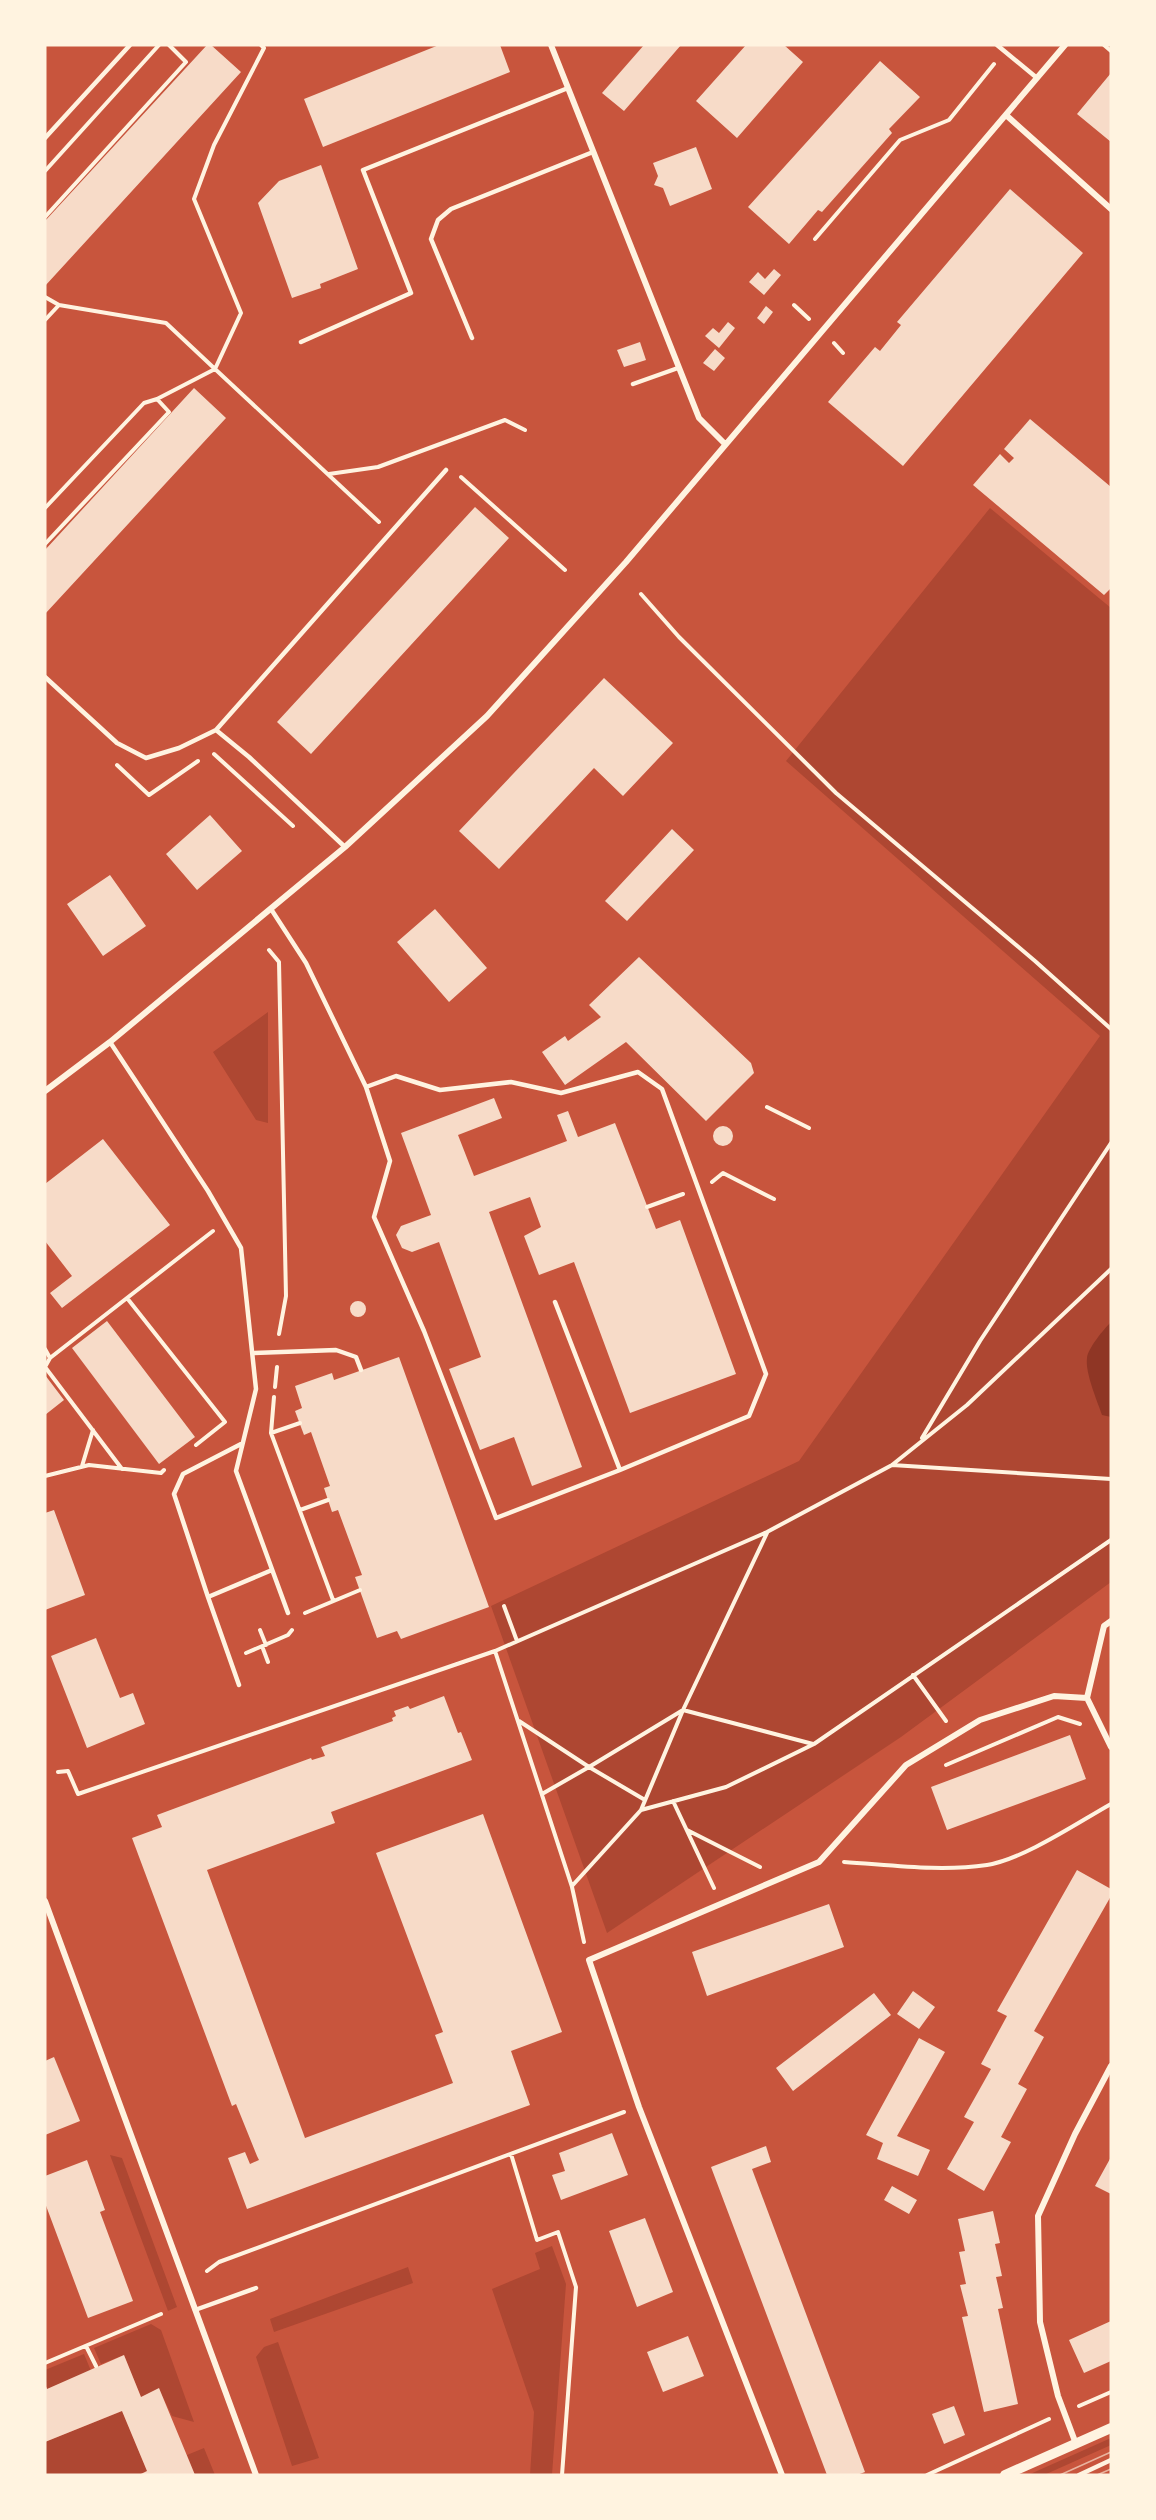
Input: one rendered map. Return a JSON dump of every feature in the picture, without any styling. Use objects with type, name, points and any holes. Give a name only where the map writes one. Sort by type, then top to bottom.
[{"type":"street","points":[[551,45],[699,418],[725,444]]},
{"type":"street","points":[[45,1091],[110,1041],[345,847],[502,701],[626,562],[1065,45]]},
{"type":"street","points":[[1006,115],[1111,209]]},
{"type":"street","points":[[1111,1621],[1104,1626],[1087,1698],[1111,1747]]},
{"type":"street","points":[[782,2475],[639,2107],[589,1960],[819,1862],[906,1765],[980,1720],[1054,1696],[1087,1698]]},
{"type":"street","points":[[45,1901],[256,2475]]},
{"type":"street","points":[[1076,2444],[1058,2396],[1040,2322],[1038,2216],[1075,2134],[1111,2066]]},
{"type":"street","points":[[1005,2475],[1111,2428]]},
{"type":"lane","points":[[45,138],[130,45]]},
{"type":"lane","points":[[997,45],[1037,78]]},
{"type":"lane","points":[[301,342],[411,292],[363,170],[568,87]]},
{"type":"lane","points":[[472,338],[430,239],[438,220],[451,209],[593,152]]},
{"type":"lane","points":[[633,384],[678,368]]},
{"type":"lane","points":[[45,677],[117,743],[146,758],[179,748],[216,730],[446,470]]},
{"type":"lane","points":[[216,730],[249,757],[345,847]]},
{"type":"lane","points":[[271,909],[306,963],[366,1087],[390,1161],[374,1217],[424,1331],[496,1518],[620,1470],[748,1416],[766,1374],[662,1089],[638,1072],[561,1093],[511,1082],[440,1090],[396,1076],[366,1087]]},
{"type":"lane","points":[[110,1041],[241,1248],[256,1389],[236,1471],[288,1613]]},
{"type":"lane","points":[[555,1302],[620,1470]]},
{"type":"lane","points":[[253,1353],[336,1350],[356,1357],[361,1370]]},
{"type":"lane","points":[[239,1685],[174,1494],[183,1474],[241,1444]]},
{"type":"lane","points":[[208,1597],[272,1569]]},
{"type":"lane","points":[[195,2310],[256,2288]]},
{"type":"lane","points":[[1079,2475],[1111,2460]]},
{"type":"path","points":[[45,171],[159,45]]},
{"type":"path","points":[[45,217],[186,62],[169,45]]},
{"type":"path","points":[[45,508],[144,403],[157,399],[215,369],[241,313],[194,199],[214,145],[264,48],[261,45]]},
{"type":"path","points":[[1104,45],[1111,51]]},
{"type":"path","points":[[815,239],[900,140],[949,120],[1005,51]]},
{"type":"path","points":[[45,297],[59,304],[166,323],[391,532]]},
{"type":"path","points":[[45,320],[59,304]]},
{"type":"path","points":[[45,544],[169,412],[157,399]]},
{"type":"path","points":[[328,474],[378,467],[505,420],[525,430]]},
{"type":"path","points":[[453,484],[460,476],[565,570]]},
{"type":"path","points":[[641,594],[679,638],[836,793],[1035,961],[1111,1029]]},
{"type":"path","points":[[268,950],[279,962],[286,1296],[279,1336]]},
{"type":"path","points":[[766,1107],[808,1128]]},
{"type":"path","points":[[921,1440],[980,1341],[1111,1143]]},
{"type":"path","points":[[723,1173],[774,1199]]},
{"type":"path","points":[[647,1207],[684,1194]]},
{"type":"path","points":[[122,1469],[45,1367],[50,1358],[226,1221]]},
{"type":"path","points":[[58,1772],[68,1771],[78,1794],[495,1651],[767,1532],[892,1465],[967,1405],[1111,1269]]},
{"type":"path","points":[[127,1299],[225,1422],[188,1451]]},
{"type":"path","points":[[45,1349],[50,1358]]},
{"type":"path","points":[[277,1367],[271,1432],[333,1600]]},
{"type":"path","points":[[271,1432],[300,1423]]},
{"type":"path","points":[[82,1466],[93,1430]]},
{"type":"path","points":[[892,1465],[1111,1479]]},
{"type":"path","points":[[45,1476],[82,1466],[160,1473],[170,1466]]},
{"type":"path","points":[[300,1510],[328,1500]]},
{"type":"path","points":[[572,1887],[641,1810],[684,1710],[767,1532]]},
{"type":"path","points":[[641,1810],[726,1787],[814,1744],[1111,1540]]},
{"type":"path","points":[[504,1606],[517,1641]]},
{"type":"path","points":[[260,1630],[268,1662]]},
{"type":"path","points":[[495,1651],[572,1887],[589,1960]]},
{"type":"path","points":[[913,1675],[955,1735]]},
{"type":"path","points":[[542,1794],[684,1710],[814,1744]]},
{"type":"path","points":[[944,1765],[1058,1716],[1080,1725],[1089,1732]]},
{"type":"path","points":[[518,1720],[589,1767],[645,1800]]},
{"type":"path","points":[[673,1801],[722,1905]]},
{"type":"path","points":[[847,1854],[839,1862],[938,1868],[988,1865],[1021,1853],[1111,1804]]},
{"type":"path","points":[[687,1830],[782,1878]]},
{"type":"path","points":[[207,2271],[219,2262],[639,2107]]},
{"type":"path","points":[[511,2154],[537,2240],[558,2232],[576,2287],[562,2475]]},
{"type":"path","points":[[45,2363],[161,2314]]},
{"type":"path","points":[[86,2346],[96,2366]]},
{"type":"path","points":[[1078,2406],[1111,2392]]},
{"type":"path","points":[[927,2475],[1049,2419]]},
{"type":"shaded area","points":[[990,508],[1111,608],[1111,1582],[901,1737],[607,1933],[491,1606],[799,1461],[1100,1036],[786,761]]},
{"type":"shaded area","points":[[268,1012],[268,1123],[256,1120],[213,1052]]},
{"type":"shaded area","points":[[1111,1322],[1111,1417],[1102,1415],[1088,1371],[1087,1358],[1090,1349]]},
{"type":"shaded area","points":[[110,2155],[122,2158],[177,2307],[168,2311]]},
{"type":"shaded area","points":[[552,2246],[566,2284],[552,2475],[530,2475],[534,2412],[492,2289],[540,2269],[535,2253]]},
{"type":"shaded area","points":[[408,2267],[413,2283],[274,2332],[270,2319]]},
{"type":"shaded area","points":[[151,2324],[161,2330],[194,2422],[172,2416],[159,2389],[141,2397],[124,2355],[101,2364],[94,2348]]},
{"type":"shaded area","points":[[278,2342],[319,2458],[292,2466],[256,2357],[264,2347]]},
{"type":"shaded area","points":[[84,2354],[91,2371],[47,2389],[45,2370]]},
{"type":"shaded area","points":[[122,2411],[147,2471],[138,2475],[45,2475],[45,2442]]},
{"type":"shaded area","points":[[1111,2438],[1111,2445],[1044,2475],[1028,2475]]},
{"type":"shaded area","points":[[204,2448],[215,2475],[195,2475],[187,2455]]},
{"type":"building","points":[[207,45],[211,45],[241,72],[45,286],[45,221]]},
{"type":"building","points":[[439,45],[500,45],[510,72],[323,147],[304,99]]},
{"type":"building","points":[[644,45],[681,45],[624,111],[602,93]]},
{"type":"building","points":[[746,45],[784,45],[803,62],[737,138],[696,101]]},
{"type":"building","points":[[880,61],[920,97],[889,129],[892,133],[822,212],[818,210],[789,244],[748,207]]},
{"type":"building","points":[[1111,73],[1111,142],[1077,114]]},
{"type":"building","points":[[696,147],[712,189],[670,206],[663,188],[654,185],[658,176],[653,163]]},
{"type":"building","points":[[321,165],[358,269],[320,284],[321,288],[292,298],[258,203],[279,181]]},
{"type":"building","points":[[1010,189],[1083,253],[903,466],[828,402],[875,347],[880,351],[901,325],[897,322]]},
{"type":"building","points":[[774,269],[781,275],[764,295],[749,282],[758,272],[765,279]]},
{"type":"building","points":[[766,306],[773,312],[764,324],[757,318]]},
{"type":"building","points":[[728,322],[735,328],[719,348],[705,336],[713,328],[719,333]]},
{"type":"building","points":[[640,342],[646,360],[624,367],[617,350]]},
{"type":"building","points":[[715,349],[725,358],[714,371],[703,363]]},
{"type":"building","points":[[194,388],[226,418],[45,614],[45,550]]},
{"type":"building","points":[[1030,419],[1111,487],[1111,588],[1104,595],[973,485],[1000,454],[1009,463],[1014,458],[1004,449]]},
{"type":"building","points":[[475,507],[509,538],[311,754],[277,722]]},
{"type":"building","points":[[604,678],[673,743],[623,796],[594,768],[499,869],[459,831]]},
{"type":"building","points":[[210,815],[242,851],[197,890],[166,854]]},
{"type":"building","points":[[672,829],[694,850],[627,921],[605,901]]},
{"type":"building","points":[[110,875],[146,926],[103,956],[67,904]]},
{"type":"building","points":[[435,909],[487,968],[449,1002],[397,942]]},
{"type":"building","points":[[639,957],[751,1063],[754,1073],[706,1121],[626,1042],[565,1085],[542,1052],[565,1036],[568,1041],[601,1017],[589,1005]]},
{"type":"building","points":[[494,1098],[502,1118],[458,1135],[474,1176],[567,1141],[557,1115],[568,1111],[578,1137],[615,1123],[656,1229],[680,1220],[736,1374],[630,1413],[574,1262],[539,1275],[524,1236],[541,1227],[530,1197],[489,1212],[582,1467],[532,1486],[514,1437],[480,1450],[449,1369],[481,1357],[439,1242],[412,1252],[402,1248],[396,1235],[401,1226],[431,1215],[401,1133]]},
{"type":"building","points":[[723,1126],[730,1129],[733,1136],[730,1143],[723,1146],[716,1143],[713,1136],[716,1129]]},
{"type":"building","points":[[103,1139],[170,1225],[62,1308],[50,1293],[72,1276],[45,1241],[45,1184]]},
{"type":"building","points":[[355,1301],[361,1301],[366,1309],[364,1315],[355,1317],[350,1312],[350,1306]]},
{"type":"building","points":[[107,1321],[195,1437],[159,1464],[72,1348]]},
{"type":"building","points":[[399,1357],[489,1607],[401,1639],[397,1631],[377,1638],[355,1577],[362,1575],[338,1510],[332,1512],[324,1488],[330,1486],[311,1432],[304,1435],[295,1411],[302,1408],[295,1386],[332,1373],[334,1380]]},
{"type":"building","points":[[45,1375],[64,1400],[45,1415]]},
{"type":"building","points":[[54,1510],[85,1595],[45,1610],[45,1513]]},
{"type":"building","points":[[96,1638],[120,1698],[133,1693],[145,1724],[87,1748],[51,1656]]},
{"type":"building","points":[[444,1696],[458,1733],[461,1732],[472,1760],[331,1812],[335,1823],[207,1870],[305,2138],[453,2083],[435,2035],[443,2032],[376,1853],[483,1814],[562,2032],[511,2051],[530,2105],[247,2209],[228,2158],[245,2152],[250,2164],[259,2160],[236,2104],[232,2106],[132,1838],[162,1827],[157,1815],[311,1758],[312,1760],[325,1756],[321,1747],[393,1721],[392,1718],[396,1716],[394,1711],[408,1706],[410,1709]]},
{"type":"building","points":[[1070,1735],[1086,1779],[947,1830],[931,1787]]},
{"type":"building","points":[[1077,1870],[1111,1889],[1111,1896],[1034,2031],[1044,2037],[1018,2084],[1027,2089],[1001,2137],[1011,2142],[984,2191],[947,2169],[974,2122],[964,2117],[991,2069],[981,2064],[1007,2016],[997,2011]]},
{"type":"building","points":[[829,1904],[844,1947],[707,1996],[692,1952]]},
{"type":"building","points":[[913,1991],[935,2007],[919,2029],[897,2014]]},
{"type":"building","points":[[874,1993],[891,2015],[793,2091],[776,2068]]},
{"type":"building","points":[[919,2038],[945,2052],[897,2136],[930,2150],[918,2176],[877,2159],[883,2143],[866,2135]]},
{"type":"building","points":[[54,2057],[80,2121],[45,2135],[45,2061]]},
{"type":"building","points":[[612,2133],[628,2175],[561,2200],[552,2175],[565,2171],[559,2153]]},
{"type":"building","points":[[766,2146],[771,2162],[752,2169],[865,2472],[857,2475],[827,2475],[711,2167]]},
{"type":"building","points":[[1111,2157],[1111,2194],[1095,2186]]},
{"type":"building","points":[[87,2160],[105,2210],[100,2212],[133,2301],[88,2318],[45,2203],[45,2176]]},
{"type":"building","points":[[892,2186],[917,2200],[909,2214],[884,2200]]},
{"type":"building","points":[[993,2211],[1000,2243],[995,2244],[1002,2276],[996,2277],[1003,2308],[998,2309],[1018,2404],[984,2412],[962,2317],[968,2316],[960,2285],[966,2284],[959,2252],[965,2251],[958,2219]]},
{"type":"building","points":[[645,2218],[673,2292],[637,2307],[609,2231]]},
{"type":"building","points":[[1111,2321],[1111,2361],[1084,2373],[1069,2340]]},
{"type":"building","points":[[688,2336],[704,2376],[663,2392],[647,2352]]},
{"type":"building","points":[[124,2355],[141,2397],[159,2388],[195,2475],[139,2475],[147,2471],[122,2411],[45,2442],[45,2384],[47,2389]]},
{"type":"building","points":[[954,2406],[965,2435],[944,2444],[932,2414]]},
{"type":"tram line","points":[[1060,2475],[1111,2452]]},
{"type":"tram line","points":[[1097,2475],[1111,2469]]}]
